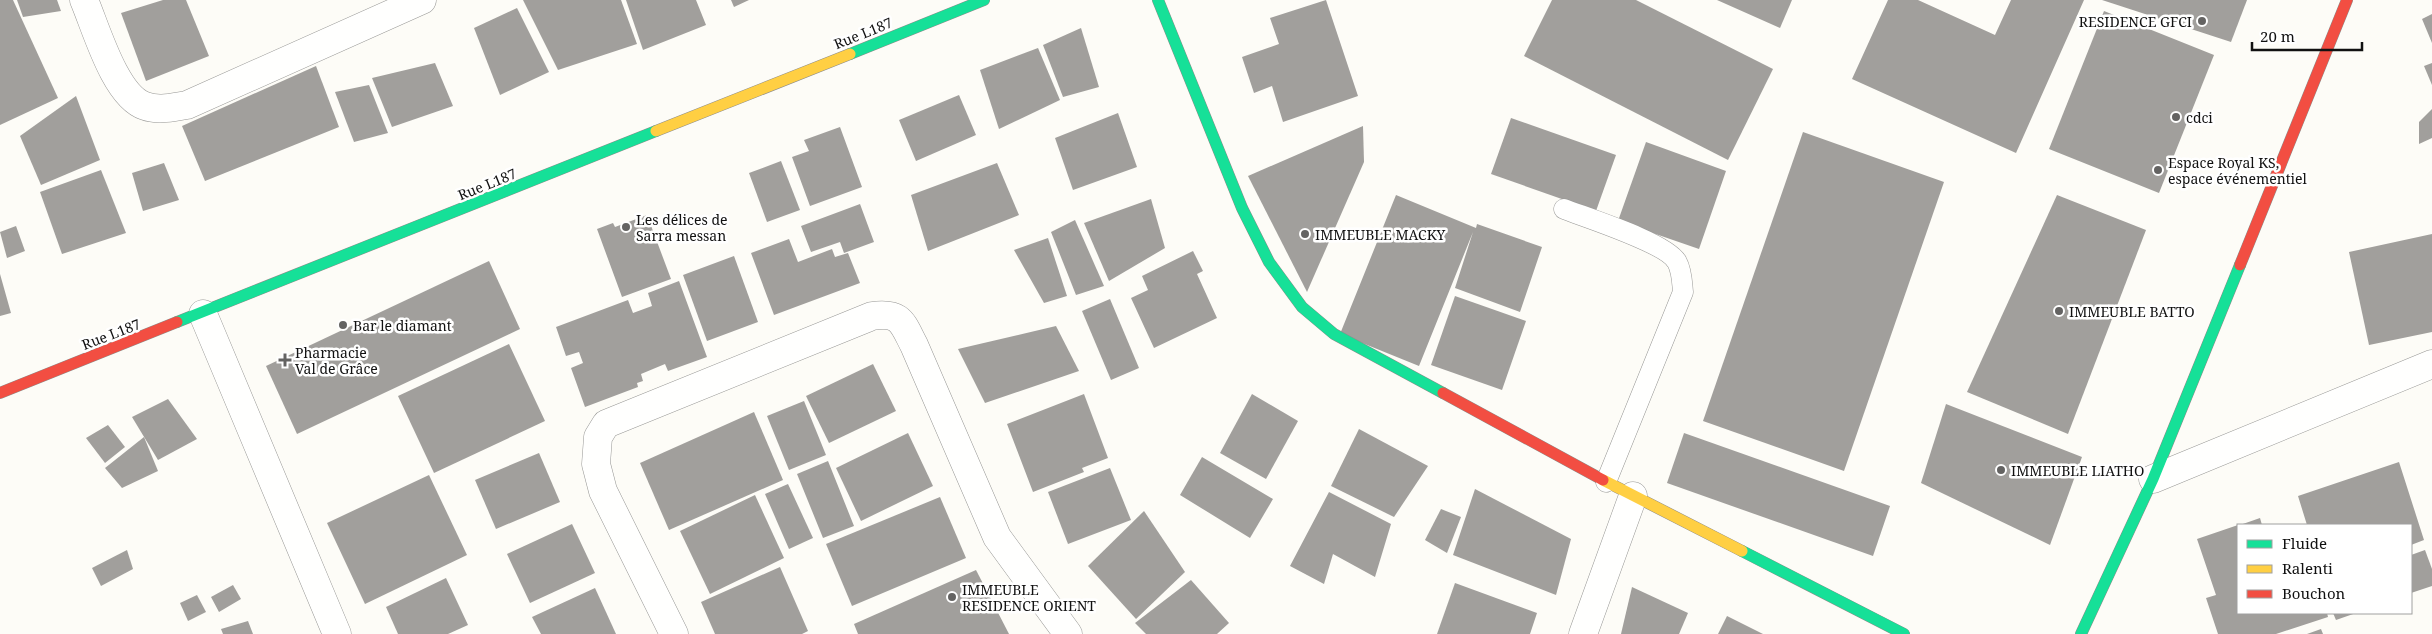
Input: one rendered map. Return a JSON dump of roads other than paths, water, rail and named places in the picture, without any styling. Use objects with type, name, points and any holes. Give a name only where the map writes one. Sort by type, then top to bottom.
[{"type":"street","points":[[84,0],[114,74],[126,91],[144,106],[163,109],[187,105],[422,0]]},
{"type":"street","name":"Rue L187","points":[[0,393],[203,314],[984,0]]},
{"type":"street","points":[[1158,0],[1242,208],[1269,262],[1302,307],[1334,334],[1606,482],[1904,634]]},
{"type":"street","points":[[2081,634],[2153,479],[2347,0]]},
{"type":"street","points":[[203,314],[337,634]]},
{"type":"street","points":[[674,634],[603,492],[596,464],[598,437],[606,424],[863,319],[888,314],[896,316],[914,346],[997,537],[1068,634]]},
{"type":"street","points":[[2153,479],[2432,364]]},
{"type":"street","points":[[1583,634],[1633,496]]},
{"type":"lane","points":[[1564,209],[1662,248],[1676,260],[1681,273],[1683,292],[1606,482]]},
{"type":"place","name":"RESIDENCE GFCI","points":[[2202,21]]},
{"type":"place","name":"cdci","points":[[2176,117]]},
{"type":"place","name":"Espace Royal KS, espace événementiel","points":[[2158,170]]},
{"type":"place","name":"Les délices de Sarra messan","points":[[626,227]]},
{"type":"place","name":"IMMEUBLE MACKY","points":[[1305,234]]},
{"type":"place","name":"IMMEUBLE BATTO","points":[[2059,311]]},
{"type":"place","name":"Bar le diamant","points":[[343,325]]},
{"type":"place","name":"Pharmacie Val de Grâce","points":[[285,360]]},
{"type":"place","name":"IMMEUBLE LIATHO","points":[[2001,470]]},
{"type":"place","name":"IMMEUBLE RESIDENCE ORIENT","points":[[952,597]]}]
